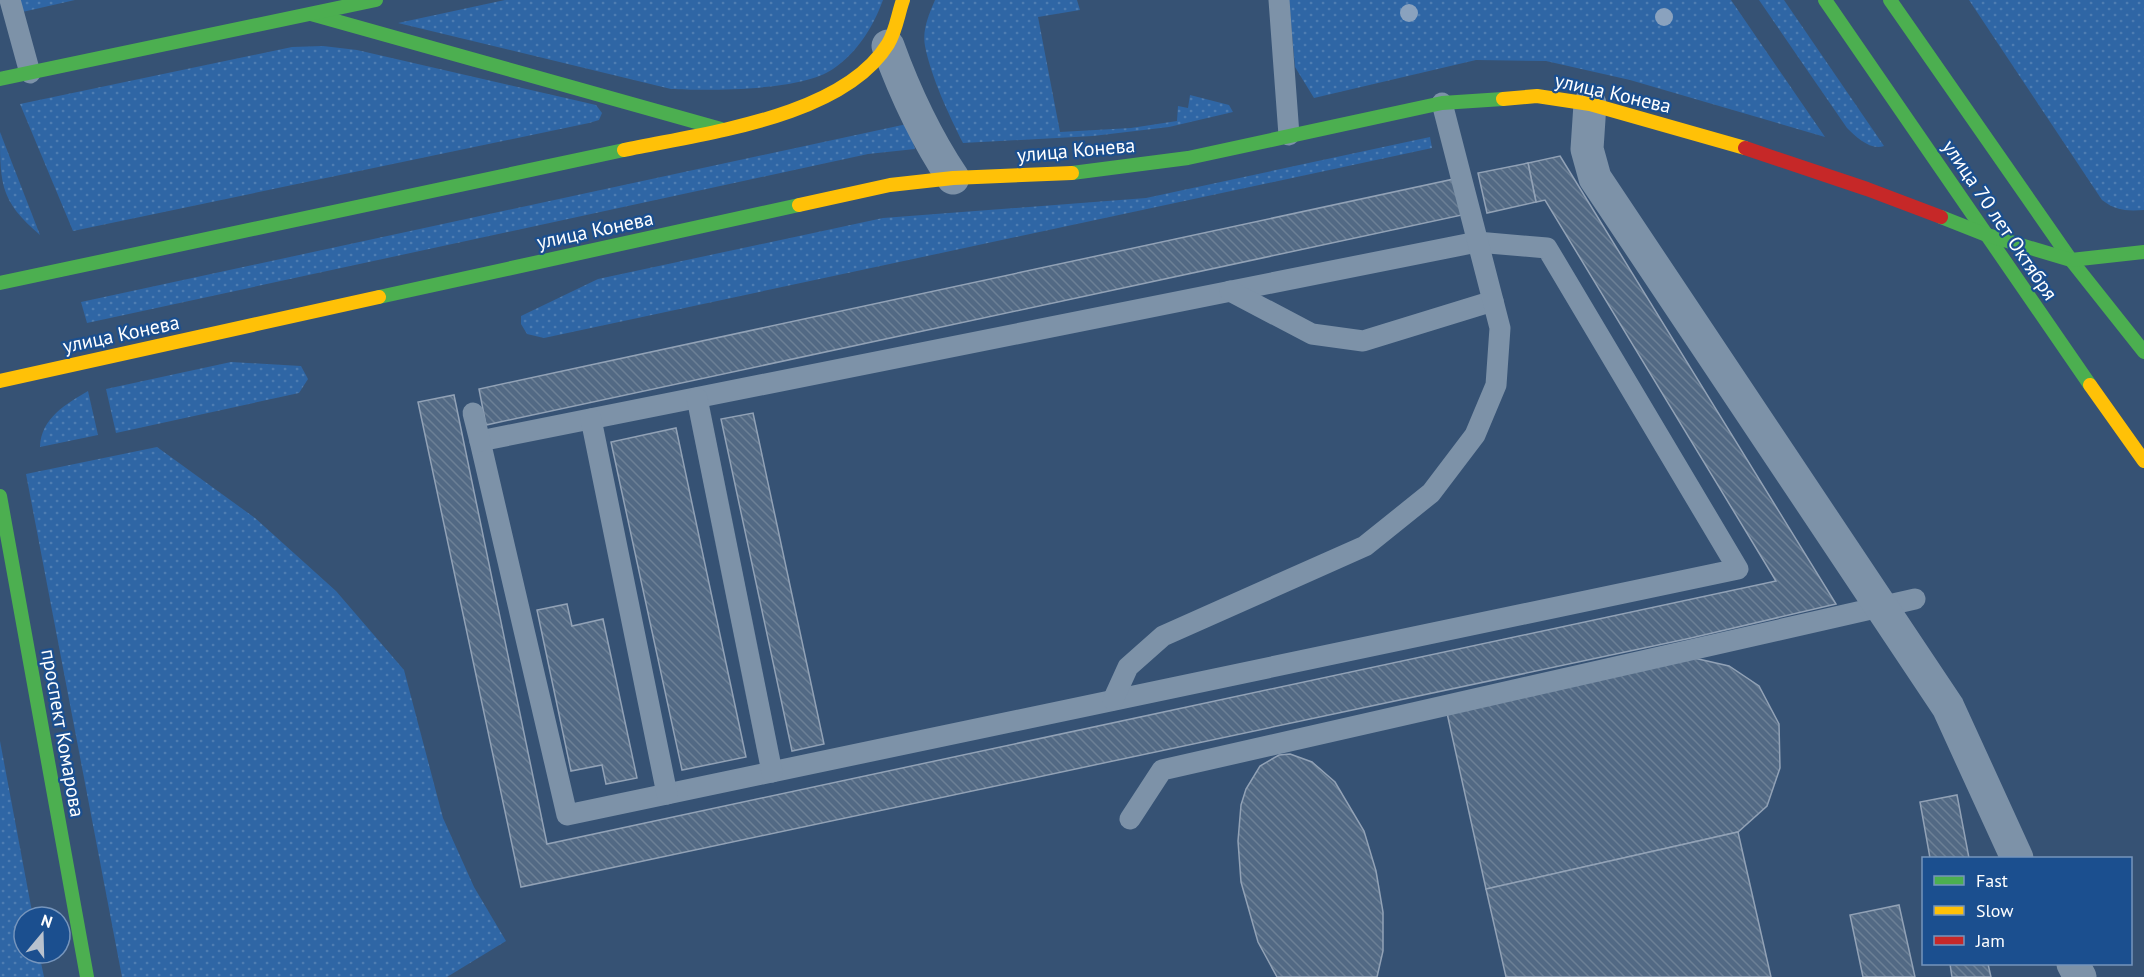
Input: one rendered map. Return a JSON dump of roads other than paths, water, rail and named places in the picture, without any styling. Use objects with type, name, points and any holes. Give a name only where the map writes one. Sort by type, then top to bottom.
[{"type":"main road","points":[[0,79],[376,0]]},
{"type":"main road","points":[[0,283],[721,129],[785,112],[828,96],[857,78],[888,46],[903,0]]},
{"type":"main road","name":"улица 70 лет Октября","points":[[1825,0],[1984,234],[2144,461]]},
{"type":"main road","name":"улица 70 лет Октября","points":[[1890,0],[2071,260],[2144,352]]},
{"type":"main road","points":[[310,14],[721,129]]},
{"type":"main road","name":"улица Конева","points":[[0,381],[890,185],[952,178],[1090,172],[1188,158],[1442,103],[1537,96],[1590,104],[1733,144],[1822,174],[1984,234],[2071,260],[2144,252]]},
{"type":"main road","name":"проспект Комарова","points":[[0,496],[87,977]]},
{"type":"street","points":[[888,46],[905,92],[929,142],[952,178]]},
{"type":"street","points":[[1590,104],[1587,149],[1595,177],[1948,707],[2017,857]]},
{"type":"lane","points":[[10,0],[30,73]]},
{"type":"lane","points":[[1279,0],[1289,135]]},
{"type":"lane","points":[[1113,700],[1128,667],[1163,636],[1365,546],[1431,493],[1475,435],[1496,385],[1500,328],[1442,103]]},
{"type":"lane","points":[[473,413],[567,815],[1738,569],[1547,249],[1477,242],[480,441]]},
{"type":"lane","points":[[1230,291],[1312,334],[1364,341],[1493,301]]},
{"type":"lane","points":[[697,398],[772,772]]},
{"type":"lane","points":[[591,419],[667,794]]},
{"type":"lane","points":[[1130,819],[1162,770],[1693,648],[1884,608],[1915,599]]}]
